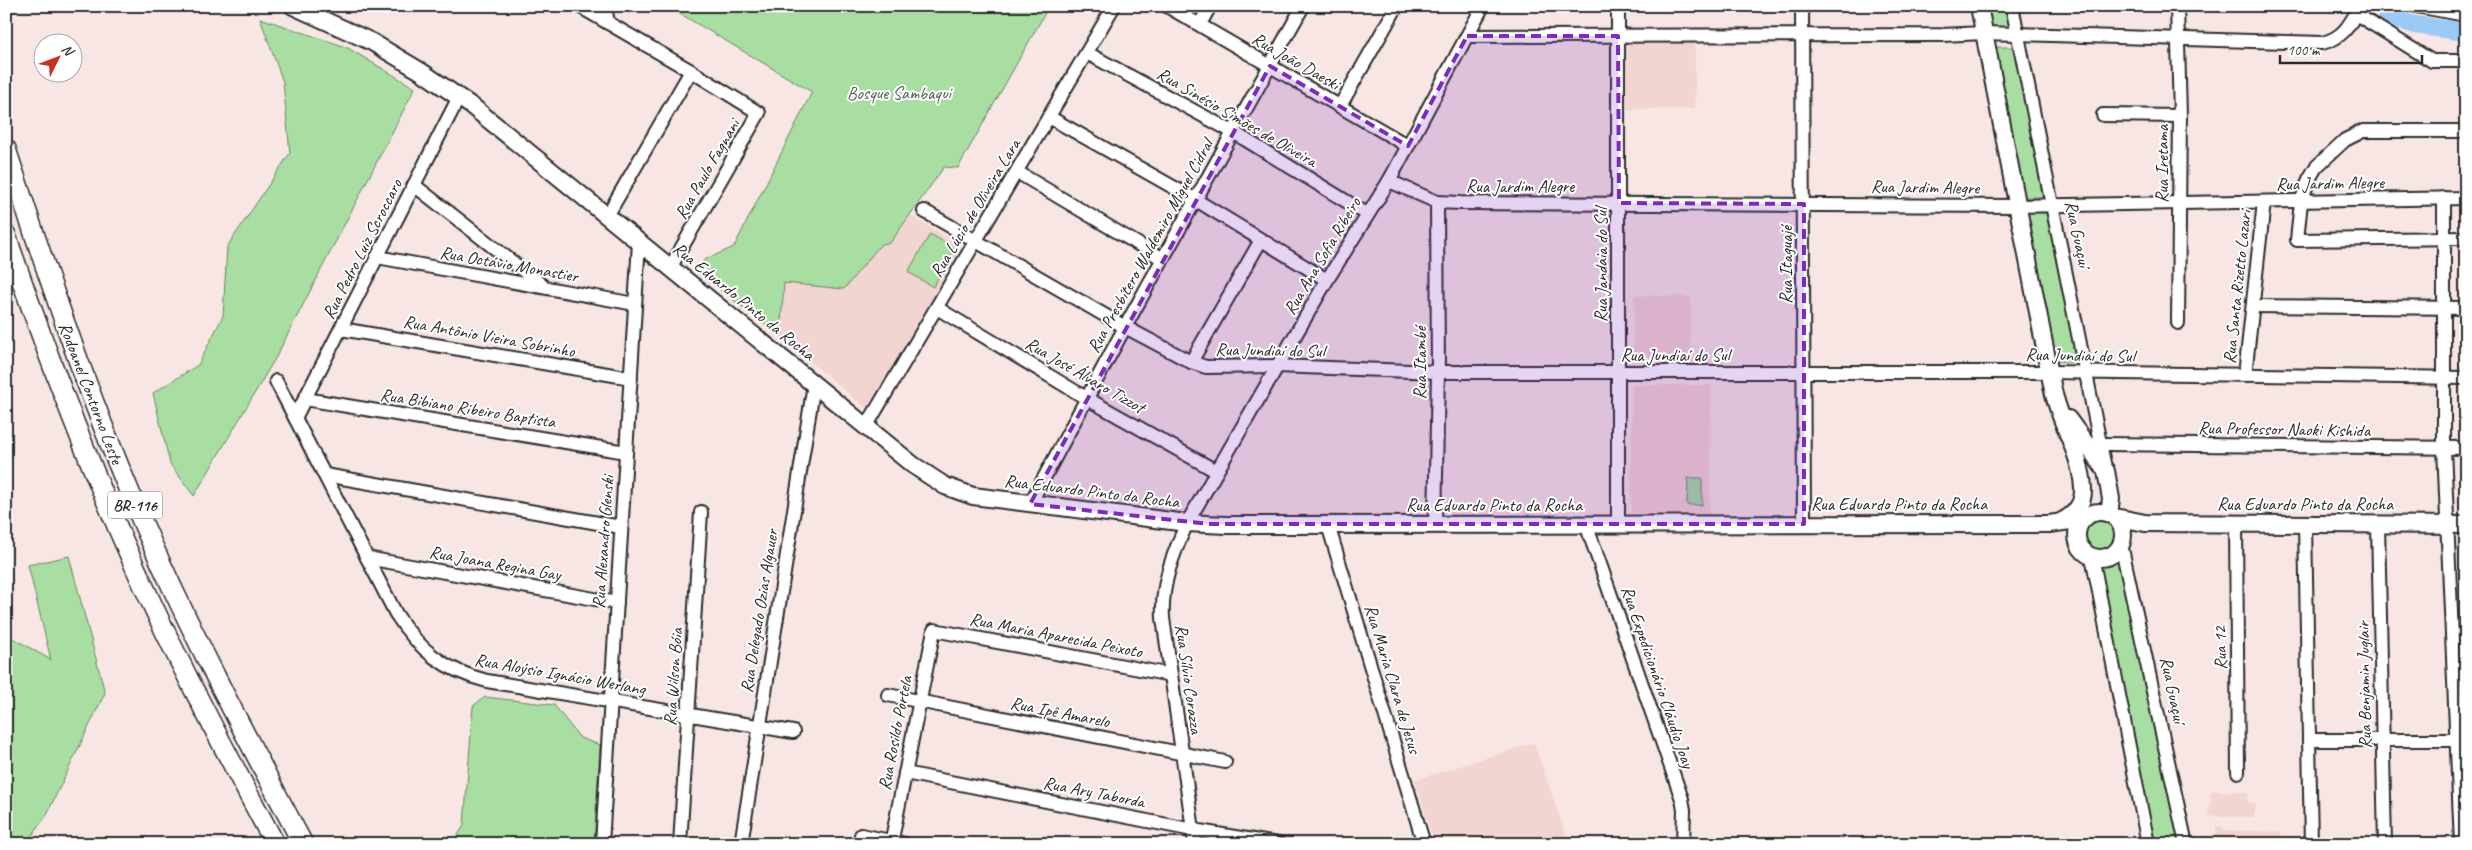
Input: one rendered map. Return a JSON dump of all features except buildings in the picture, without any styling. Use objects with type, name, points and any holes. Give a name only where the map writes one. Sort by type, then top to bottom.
[{"type":"highway","name":"Rodoanel Contorno Leste","points":[[6,149],[58,306],[136,508],[210,664],[303,844]]},
{"type":"highway","name":"Rodoanel Contorno Leste","points":[[6,235],[56,378],[135,568],[206,714],[275,844]]},
{"type":"main road","name":"Rua Eduardo Pinto da Rocha","points":[[293,6],[372,42],[459,97],[913,465],[946,486],[973,496],[1187,523],[1226,525],[2053,523],[2087,517]]},
{"type":"main road","name":"Rua Guaçuí","points":[[1979,6],[2056,403],[2078,459],[2083,489],[2081,500]]},
{"type":"main road","name":"Rua Guaçuí","points":[[2056,403],[2106,471],[2112,516]]},
{"type":"main road","points":[[2078,459],[2092,458],[2106,471]]},
{"type":"main road","points":[[2081,500],[2087,517]]},
{"type":"main road","points":[[2053,523],[2072,514],[2081,500]]},
{"type":"main road","points":[[2122,541],[2122,527],[2112,516],[2103,512],[2087,517],[2078,532],[2078,540],[2086,552],[2099,558],[2112,554],[2122,541],[2145,523]]},
{"type":"main road","name":"Rua Eduardo Pinto da Rocha","points":[[2112,516],[2145,523],[2466,525]]},
{"type":"main road","name":"Rua Eduardo Pinto da Rocha","points":[[2053,523],[2078,540]]},
{"type":"street","points":[[579,6],[691,71],[607,216]]},
{"type":"street","points":[[606,6],[608,23]]},
{"type":"street","name":"Rua Lúcio de Oliveira Lara","points":[[866,427],[1114,6]]},
{"type":"street","name":"Rua João Daeski","points":[[1167,6],[1408,146]]},
{"type":"street","points":[[1200,24],[1210,6]]},
{"type":"street","name":"Rua Presbítero Waldemiro Miguel Cidral","points":[[1030,504],[1124,327],[1303,6]]},
{"type":"street","points":[[1340,106],[1397,6]]},
{"type":"street","name":"Rua Ana Sofia Ribeiro","points":[[1187,523],[1276,366],[1389,181],[1483,6]]},
{"type":"street","name":"Rua Jandaia do Sul","points":[[1618,6],[1618,524]]},
{"type":"street","name":"Rua Itaguajé","points":[[1802,6],[1804,524]]},
{"type":"street","name":"Rua Guaçuí","points":[[2012,6],[2016,34],[2106,471]]},
{"type":"street","name":"Rua Iretama","points":[[2177,6],[2180,116],[2178,323]]},
{"type":"street","points":[[2416,6],[2446,9],[2466,15]]},
{"type":"street","points":[[1467,36],[1801,36],[1984,33],[2178,37],[2322,43],[2334,40],[2342,34],[2358,10],[2432,61],[2466,61]]},
{"type":"street","name":"Rua Sinésio Simões de Oliveira","points":[[1087,53],[1233,132],[1368,214]]},
{"type":"street","name":"Rua Paulo Fagnani","points":[[670,268],[759,113],[691,71]]},
{"type":"street","name":"Rua Pedro Luiz Scroccaro","points":[[295,418],[459,97]]},
{"type":"street","points":[[2103,115],[2180,116]]},
{"type":"street","points":[[1049,117],[1196,200],[1327,280]]},
{"type":"street","points":[[2466,131],[2378,130],[2355,134],[2345,140],[2316,167],[2309,179],[2301,202],[2297,240],[2466,238]]},
{"type":"street","points":[[1016,172],[1163,259]]},
{"type":"street","name":"Rua Jardim Alegre","points":[[1389,181],[1437,202],[2052,206],[2466,198]]},
{"type":"street","points":[[414,185],[545,288]]},
{"type":"street","points":[[2444,198],[2444,448],[2461,740],[2461,844]]},
{"type":"street","name":"Rua Itambé","points":[[1435,525],[1438,372],[1437,202]]},
{"type":"street","name":"Rua Santa Rizetto Lazari","points":[[2245,375],[2264,202]]},
{"type":"street","name":"Rua Jundiaí do Sul","points":[[924,211],[1124,327],[1190,362],[1206,367],[1276,366],[1438,372],[2050,372],[2466,378]]},
{"type":"street","points":[[1190,362],[1262,240]]},
{"type":"street","name":"Rua Alexandro Glenski","points":[[602,844],[639,242]]},
{"type":"street","name":"Rua Octávio Monastier","points":[[377,257],[635,304]]},
{"type":"street","points":[[2254,306],[2466,308]]},
{"type":"street","name":"Rua José Álvaro Tizzot","points":[[937,308],[1086,398],[1216,471]]},
{"type":"street","name":"Rua Antônio Vieira Sobrinho","points":[[341,329],[631,378]]},
{"type":"street","name":"Rua Aloýsio Ignácio Werlang","points":[[276,381],[403,625],[420,646],[445,666],[459,673],[486,681],[793,732]]},
{"type":"street","name":"Rua Delegado Ozias Algauer","points":[[741,844],[758,726],[814,384]]},
{"type":"street","name":"Rua Bibiano Ribeiro Baptista","points":[[305,399],[626,452]]},
{"type":"street","name":"Rua Professor Naoki Kishida","points":[[2101,444],[2466,448]]},
{"type":"street","points":[[324,476],[621,527]]},
{"type":"street","name":"Rua Wilson Bóia","points":[[680,844],[701,512]]},
{"type":"street","name":"Rua Sílvio Corazza","points":[[1187,523],[1169,569],[1163,595],[1163,618],[1195,844]]},
{"type":"street","name":"Rua Expedicionário Cláudio Joay","points":[[1586,524],[1682,799],[1684,810],[1683,844]]},
{"type":"street","name":"Rua 12","points":[[2236,524],[2238,772]]},
{"type":"street","points":[[2305,524],[2311,844]]},
{"type":"street","name":"Rua Maria Clara de Jesus","points":[[1328,525],[1424,844]]},
{"type":"street","name":"Rua Benjamin Juglair","points":[[2378,525],[2385,844]]},
{"type":"street","name":"Rua Guaçuí","points":[[2122,541],[2186,844]]},
{"type":"street","points":[[2092,556],[2148,844]]},
{"type":"street","name":"Rua Joana Regina Gay","points":[[367,558],[617,603]]},
{"type":"street","name":"Rua Maria Aparecida Peixoto","points":[[934,630],[1171,675]]},
{"type":"street","name":"Rua Rosildo Portela","points":[[891,842],[934,630]]},
{"type":"street","name":"Rua Ipê Amarelo","points":[[888,695],[1225,762]]},
{"type":"street","points":[[2309,740],[2461,740]]},
{"type":"street","name":"Rua Ary Taborda","points":[[905,773],[1193,830],[1276,844]]},
{"type":"street","points":[[861,835],[905,844]]},
{"type":"highlighted area","points":[[1467,36],[1618,36],[1619,203],[1804,204],[1804,524],[1209,524],[1030,504],[1270,66],[1408,146]]},
{"type":"shaded area","points":[[1626,39],[1695,39],[1695,109],[1627,109]]},
{"type":"shaded area","points":[[910,215],[962,247],[867,409],[780,336],[784,283],[844,289],[881,244],[890,242]]},
{"type":"shaded area","points":[[1634,295],[1691,297],[1690,357],[1633,355]]},
{"type":"shaded area","points":[[1632,385],[1711,385],[1710,514],[1631,513]]},
{"type":"shaded area","points":[[1534,743],[1569,844],[1461,844],[1433,839],[1415,780]]},
{"type":"shaded area","points":[[2212,791],[2248,792],[2248,803],[2255,803],[2254,817],[2208,816]]},
{"type":"shaded area","points":[[2216,826],[2224,827],[2224,830],[2281,832],[2281,844],[2216,844]]},
{"type":"green space","name":"Bosque Sambaqui","points":[[667,6],[1049,6],[958,168],[944,167],[890,243],[881,244],[844,289],[784,283],[780,336],[697,272],[704,260],[734,247],[812,92]]},
{"type":"green space","points":[[1985,6],[2007,6],[2011,29],[1989,28]]},
{"type":"green space","points":[[260,18],[346,47],[415,88],[276,357],[194,496],[170,464],[153,393],[198,365],[223,316],[227,247],[290,153],[283,82]]},
{"type":"green space","points":[[1993,47],[2015,47],[2043,197],[2022,197]]},
{"type":"green space","points":[[2026,212],[2046,213],[2078,363],[2055,361]]},
{"type":"green space","points":[[930,234],[955,248],[933,287],[908,272]]},
{"type":"green space","points":[[1688,478],[1702,478],[1702,505],[1687,505]]},
{"type":"green space","points":[[2101,516],[2115,521],[2120,535],[2115,549],[2101,554],[2087,549],[2082,535],[2087,521]]},
{"type":"green space","points":[[69,556],[105,693],[46,816],[26,844],[6,844],[6,634],[51,660],[28,565]]},
{"type":"green space","points":[[2120,557],[2180,844],[2154,844],[2099,564]]},
{"type":"green space","points":[[485,697],[554,705],[580,738],[600,745],[594,844],[453,844],[464,825],[473,706]]},
{"type":"waterway","points":[[2387,16],[2415,25],[2466,32]]}]
